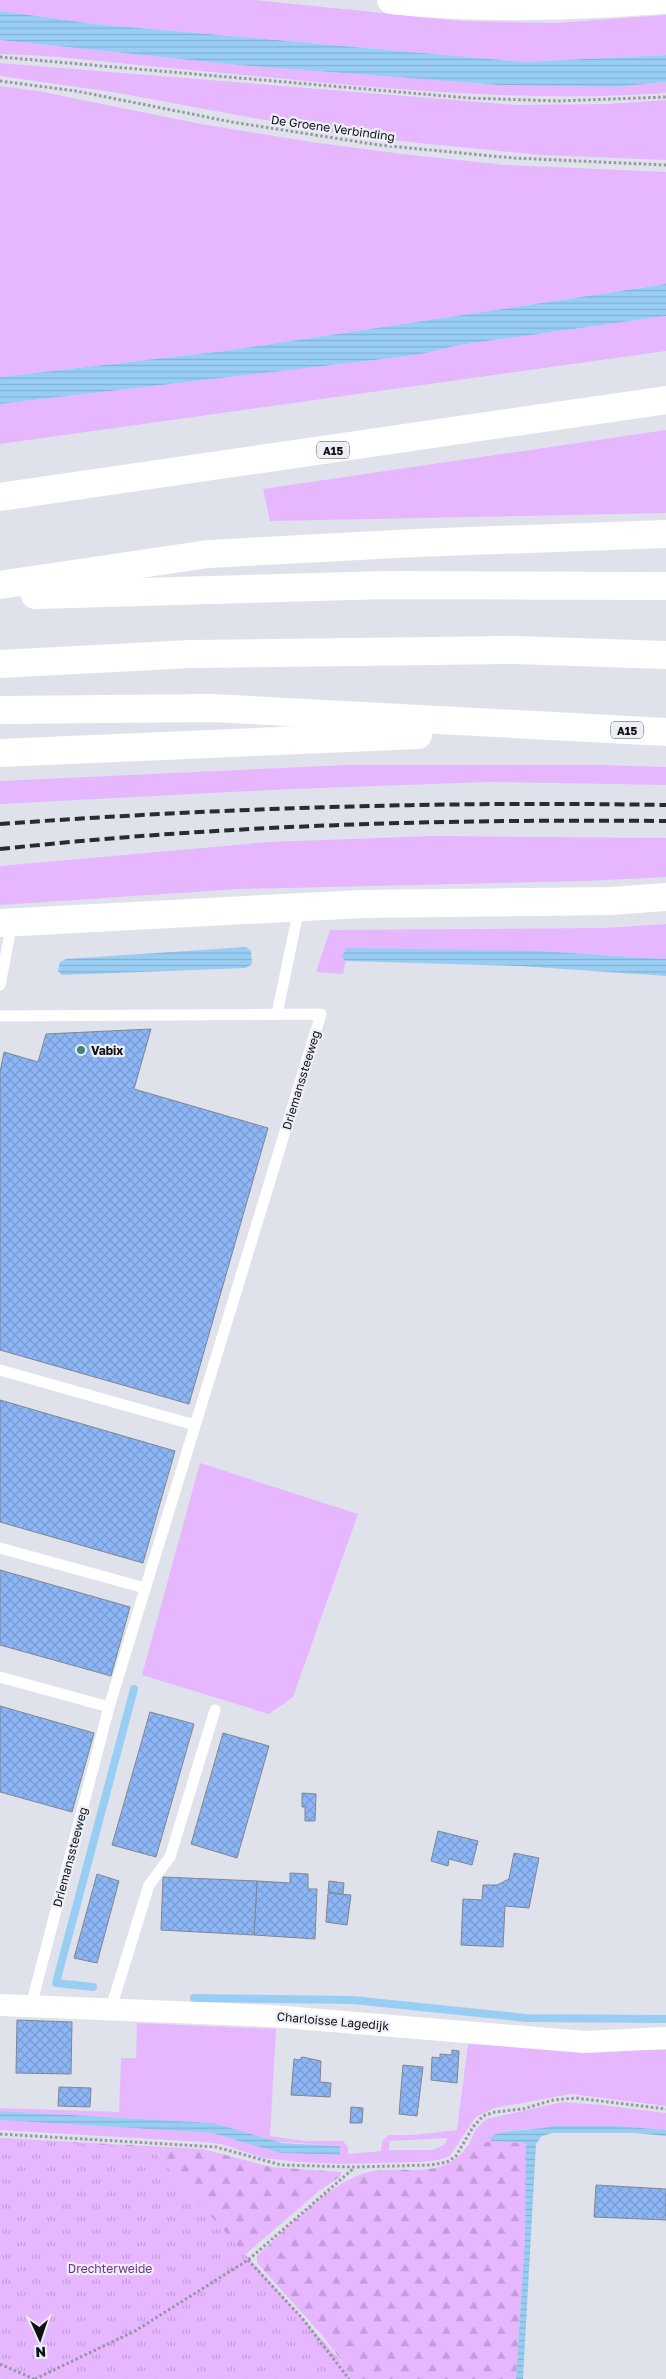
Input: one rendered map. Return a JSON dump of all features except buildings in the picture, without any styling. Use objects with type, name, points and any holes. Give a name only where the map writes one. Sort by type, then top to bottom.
[{"type":"main road","points":[[391,0],[443,6],[568,7],[663,0]]},
{"type":"main road","name":"A15","points":[[0,497],[666,400]]},
{"type":"main road","points":[[0,585],[208,554],[666,534]]},
{"type":"main road","points":[[0,597],[212,588],[376,585],[666,586]]},
{"type":"main road","points":[[0,664],[220,654],[515,650],[666,654]]},
{"type":"main road","name":"A15","points":[[0,710],[213,708],[666,732]]},
{"type":"main road","name":"A15","points":[[0,753],[587,729]]},
{"type":"main road","points":[[6,922],[300,906],[611,901],[666,897]]},
{"type":"street","name":"Charloisse Lagedijk","points":[[0,2005],[110,2011],[272,2016],[585,2042],[666,2038]]},
{"type":"lane","points":[[277,1014],[300,906]]},
{"type":"lane","points":[[0,985],[6,922]]},
{"type":"lane","name":"Driemanssteeweg","points":[[0,1016],[321,1014],[109,1707],[31,2006]]},
{"type":"lane","points":[[0,1370],[195,1425]]},
{"type":"lane","points":[[0,1548],[145,1588]]},
{"type":"lane","points":[[0,1678],[109,1707]]},
{"type":"lane","points":[[110,2011],[149,1886],[170,1858],[215,1710]]},
{"type":"path","points":[[0,57],[468,98],[558,101],[666,97]]},
{"type":"path","name":"De Groene Verbinding","points":[[0,81],[76,91],[232,122],[379,145],[513,158],[666,165]]},
{"type":"path","points":[[0,2134],[216,2147],[281,2165],[354,2167],[431,2165],[447,2162],[456,2156],[473,2127],[483,2116],[523,2109],[553,2100],[576,2098],[666,2109]]},
{"type":"path","points":[[0,2364],[34,2379],[135,2331],[248,2260],[354,2167]]},
{"type":"path","points":[[248,2260],[302,2318],[349,2379]]},
{"type":"green space","points":[[0,0],[255,0],[461,21],[555,23],[666,15],[666,55],[524,62],[95,24],[0,11]]},
{"type":"green space","points":[[0,40],[237,65],[499,85],[614,87],[666,82],[666,93],[603,96],[539,96],[475,94],[348,85],[60,57],[0,54]]},
{"type":"green space","points":[[0,63],[516,105],[608,104],[666,100],[666,160],[541,155],[335,133],[112,92],[0,76]]},
{"type":"green space","points":[[0,86],[38,91],[196,123],[311,142],[411,155],[506,165],[666,172],[666,284],[224,351],[0,377]]},
{"type":"green space","points":[[666,316],[666,351],[0,444],[0,404],[417,355],[459,345]]},
{"type":"green space","points":[[666,430],[666,513],[270,521],[263,489]]},
{"type":"green space","points":[[346,765],[602,765],[666,767],[666,785],[489,782],[292,789],[0,804],[0,781]]},
{"type":"green space","points":[[432,836],[666,838],[666,877],[587,881],[238,889],[0,905],[0,866],[269,842]]},
{"type":"green space","points":[[666,924],[666,959],[540,951],[341,957],[346,961],[343,974],[316,972],[330,930],[606,928]]},
{"type":"green space","points":[[200,1463],[358,1514],[293,1697],[269,1714],[142,1675]]},
{"type":"green space","points":[[137,2023],[276,2029],[270,2136],[304,2141],[343,2141],[348,2147],[348,2154],[381,2151],[382,2141],[389,2135],[413,2135],[457,2130],[468,2044],[563,2050],[666,2050],[666,2106],[571,2094],[494,2108],[475,2118],[450,2156],[439,2160],[422,2162],[341,2164],[298,2162],[263,2158],[221,2144],[204,2142],[0,2130],[0,2120],[212,2133],[280,2153],[340,2155],[340,2146],[269,2141],[213,2123],[0,2111],[0,2108],[119,2112],[121,2058],[136,2058]],"holes":[[[447,2138],[445,2144],[433,2150],[389,2150],[390,2141]]]},
{"type":"green space","points":[[563,2102],[666,2113],[666,2130],[618,2126],[552,2126],[512,2130],[497,2134],[491,2138],[491,2141],[468,2146],[476,2129],[486,2119]]},
{"type":"green space","points":[[0,2138],[203,2149],[271,2167],[341,2172],[341,2176],[319,2191],[239,2260],[0,2353]]},
{"type":"green space","name":"Drechterweide","points":[[0,2138],[150,2148],[357,2379],[0,2379]]},
{"type":"green space","points":[[491,2141],[527,2143],[525,2237],[516,2379],[355,2379],[322,2335],[257,2263],[257,2256],[321,2198],[349,2180],[362,2174],[376,2171],[419,2170],[445,2165],[457,2158],[467,2146]]},
{"type":"water","points":[[0,11],[95,24],[524,62],[666,55],[666,82],[614,87],[499,85],[237,65],[0,40]]},
{"type":"water","points":[[666,284],[666,316],[459,345],[417,355],[0,404],[0,377],[224,351]]},
{"type":"water","points":[[246,947],[251,951],[252,964],[246,968],[62,975],[58,971],[60,962],[66,959]]},
{"type":"water","points":[[347,948],[540,951],[666,959],[666,976],[520,966],[346,961],[341,957]]},
{"type":"water","points":[[0,2111],[213,2123],[282,2143],[340,2146],[340,2155],[280,2153],[212,2133],[0,2120]]},
{"type":"water","points":[[552,2126],[618,2126],[666,2130],[666,2136],[634,2133],[552,2133],[542,2136],[536,2144],[523,2379],[516,2379],[525,2237],[526,2143],[491,2141],[491,2138],[494,2135],[509,2131]]},
{"type":"waterway","points":[[93,1987],[56,1983],[134,1689]]},
{"type":"waterway","points":[[194,1998],[353,2000],[526,2018],[666,2019]]},
{"type":"railway","points":[[0,824],[83,818],[333,807],[499,804],[666,805]]},
{"type":"railway","points":[[0,849],[166,834],[333,825],[499,821],[666,821]]},
{"type":"place","name":"Vabix","points":[[81,1050]]}]
